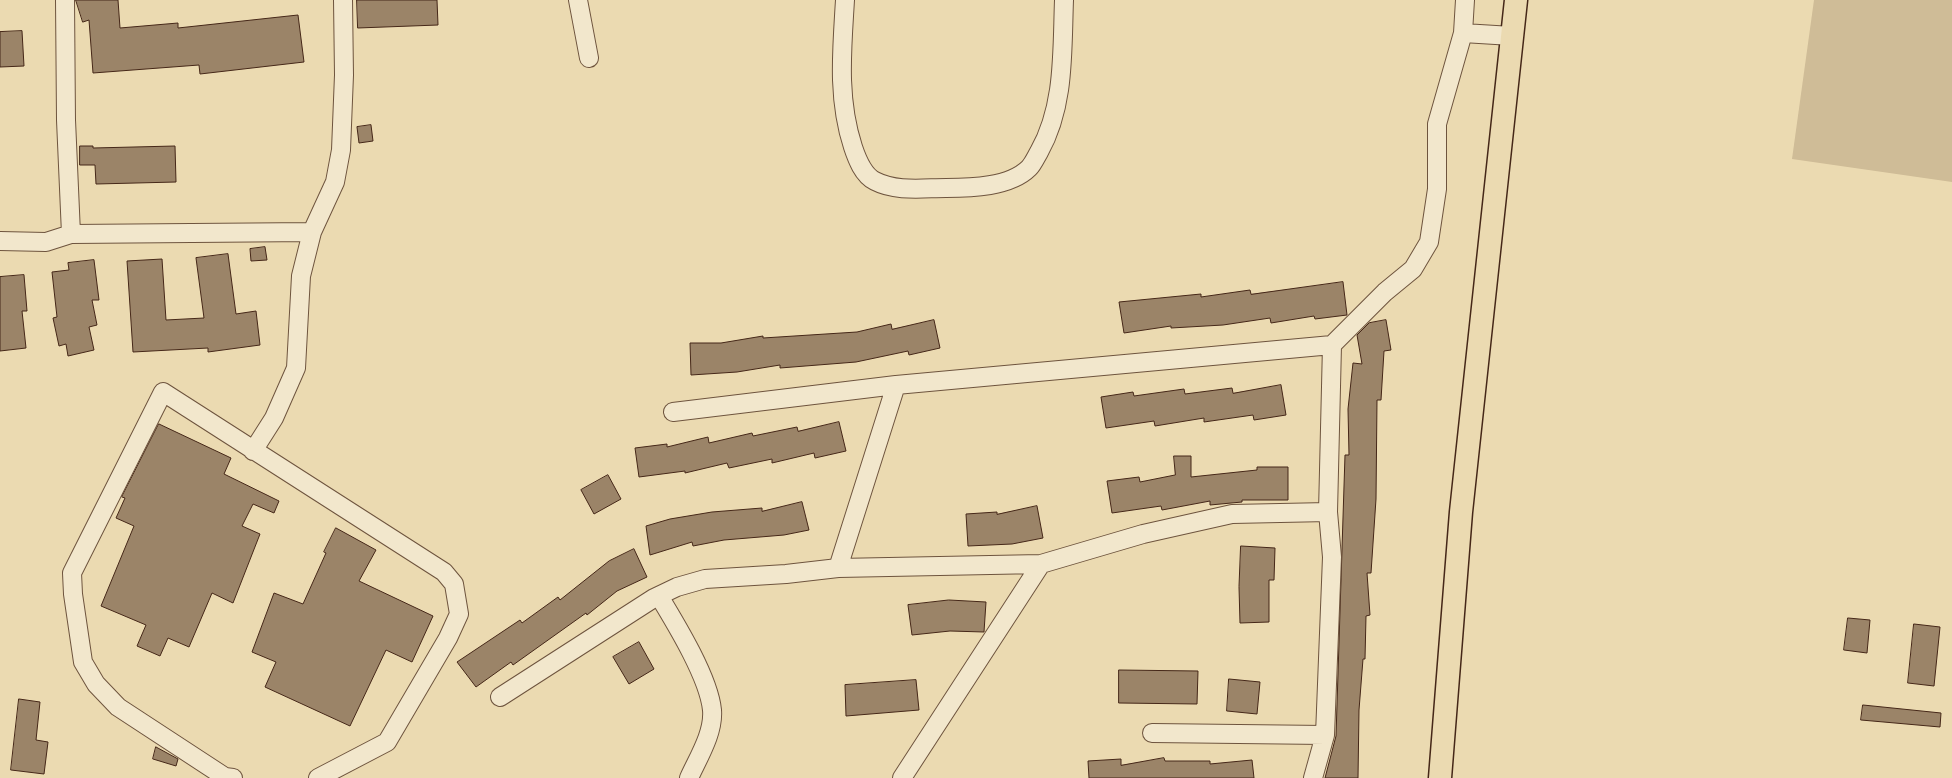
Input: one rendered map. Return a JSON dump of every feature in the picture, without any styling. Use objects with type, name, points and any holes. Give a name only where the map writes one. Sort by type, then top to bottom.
[{"type":"main road","points":[[1440,778],[1461,512],[1516,0]]},
{"type":"street","points":[[65,0],[66,120],[71,234]]},
{"type":"street","points":[[253,451],[274,418],[296,368],[301,276],[312,232],[335,182],[341,150],[344,76],[342,0]]},
{"type":"street","points":[[578,0],[590,58]]},
{"type":"street","points":[[845,0],[841,58],[842,97],[847,128],[859,164],[874,181],[894,188],[956,188],[1007,182],[1030,168],[1049,134],[1058,99],[1062,61],[1064,0]]},
{"type":"street","points":[[673,412],[896,385],[1332,346],[1385,292],[1413,269],[1429,242],[1438,189],[1437,124],[1463,33],[1465,0]]},
{"type":"street","points":[[1463,33],[1512,36]]},
{"type":"street","points":[[0,241],[46,242],[71,234],[312,232]]},
{"type":"street","points":[[1313,778],[1325,736],[1332,556],[1328,512],[1332,346]]},
{"type":"street","points":[[838,568],[896,385]]},
{"type":"street","points":[[233,778],[225,776],[118,707],[96,684],[83,662],[73,594],[72,573],[163,392],[444,572],[454,584],[459,614],[448,638],[387,742],[318,778]]},
{"type":"street","points":[[500,697],[659,596],[677,587],[704,579],[786,574],[838,568],[1041,564],[1143,534],[1232,514],[1328,512]]},
{"type":"street","points":[[902,778],[1041,564]]},
{"type":"street","points":[[659,596],[707,686],[712,711],[707,739],[689,778]]},
{"type":"street","points":[[1152,733],[1325,736]]},
{"type":"shaded area","points":[[1814,0],[1952,0],[1952,182],[1792,159]]},
{"type":"building","points":[[76,0],[118,0],[120,28],[178,23],[178,28],[298,15],[304,62],[200,74],[199,65],[93,73],[89,20],[83,22]]},
{"type":"building","points":[[357,0],[437,0],[438,25],[358,28]]},
{"type":"building","points":[[22,31],[24,66],[0,67],[0,32]]},
{"type":"building","points":[[371,125],[373,141],[359,143],[357,127]]},
{"type":"building","points":[[80,146],[93,146],[93,148],[175,146],[176,182],[96,184],[95,165],[80,165]]},
{"type":"building","points":[[265,247],[267,260],[251,261],[250,249]]},
{"type":"building","points":[[228,254],[236,314],[256,311],[260,345],[208,352],[208,348],[133,352],[127,261],[162,259],[166,320],[204,318],[196,258]]},
{"type":"building","points":[[94,260],[99,300],[92,300],[97,325],[89,327],[94,350],[68,356],[66,344],[59,346],[53,318],[57,317],[52,272],[69,270],[68,263]]},
{"type":"building","points":[[24,275],[27,311],[22,311],[26,348],[0,351],[0,277]]},
{"type":"building","points":[[1343,282],[1347,315],[1315,319],[1314,316],[1271,323],[1270,318],[1223,325],[1171,328],[1171,326],[1124,333],[1119,302],[1201,294],[1201,297],[1250,290],[1251,294]]},
{"type":"building","points":[[934,320],[940,348],[909,355],[908,351],[856,362],[780,368],[780,365],[737,372],[691,375],[690,343],[721,343],[763,336],[763,338],[857,332],[891,324],[892,329]]},
{"type":"building","points":[[1386,320],[1391,350],[1384,351],[1381,400],[1377,400],[1376,499],[1371,573],[1367,573],[1370,615],[1366,616],[1365,659],[1363,659],[1359,710],[1358,778],[1325,778],[1336,736],[1345,455],[1349,455],[1348,409],[1353,363],[1362,364],[1357,335],[1369,323]]},
{"type":"building","points":[[1281,385],[1286,415],[1254,420],[1253,415],[1204,422],[1204,418],[1155,426],[1154,421],[1106,428],[1101,397],[1133,392],[1134,396],[1184,389],[1185,394],[1232,388],[1233,393]]},
{"type":"building","points":[[839,422],[846,451],[815,458],[814,453],[772,463],[772,459],[729,468],[727,463],[685,473],[685,471],[639,477],[635,448],[667,444],[667,447],[708,437],[709,443],[752,433],[753,436],[797,427],[798,431]]},
{"type":"building","points":[[159,424],[231,458],[224,474],[279,501],[274,513],[253,504],[242,526],[260,534],[233,603],[212,593],[189,647],[168,638],[160,656],[137,646],[146,625],[101,606],[134,526],[116,518],[125,498],[122,497]]},
{"type":"building","points":[[1174,456],[1191,456],[1191,477],[1257,470],[1257,467],[1288,467],[1288,500],[1242,500],[1242,502],[1210,505],[1210,501],[1162,510],[1161,506],[1112,513],[1107,481],[1139,477],[1140,482],[1175,475]]},
{"type":"building","points":[[608,475],[621,499],[594,514],[581,490]]},
{"type":"building","points":[[802,502],[809,530],[784,535],[724,540],[693,546],[692,542],[650,555],[646,526],[670,519],[712,512],[762,508],[762,511]]},
{"type":"building","points":[[1037,506],[1043,538],[1012,544],[968,546],[966,514],[997,512],[997,514]]},
{"type":"building","points":[[336,528],[376,550],[359,581],[433,616],[412,662],[386,650],[350,726],[265,687],[276,662],[252,652],[274,593],[303,604]]},
{"type":"building","points":[[1241,546],[1275,548],[1274,580],[1269,580],[1269,622],[1240,623]]},
{"type":"building","points":[[634,549],[647,577],[617,591],[587,615],[586,613],[513,665],[511,662],[476,687],[457,662],[520,620],[522,623],[558,597],[560,600],[609,561]]},
{"type":"building","points":[[949,600],[986,602],[984,632],[950,631],[912,635],[908,605]]},
{"type":"building","points":[[1848,618],[1870,620],[1867,653],[1844,650]]},
{"type":"building","points":[[1914,624],[1940,627],[1934,686],[1908,683]]},
{"type":"building","points":[[639,642],[654,669],[629,684],[613,657]]},
{"type":"building","points":[[1119,670],[1198,671],[1197,704],[1119,703]]},
{"type":"building","points":[[1229,679],[1260,682],[1257,714],[1227,711]]},
{"type":"building","points":[[916,680],[919,710],[846,716],[845,685]]},
{"type":"building","points":[[19,699],[40,702],[36,740],[48,742],[44,774],[11,770]]},
{"type":"building","points":[[1863,705],[1941,713],[1940,727],[1861,720]]},
{"type":"building","points":[[156,747],[178,759],[176,766],[153,759]]},
{"type":"building","points":[[1164,758],[1165,761],[1210,761],[1210,764],[1252,760],[1254,778],[1089,778],[1088,761],[1121,759],[1121,765]]}]
